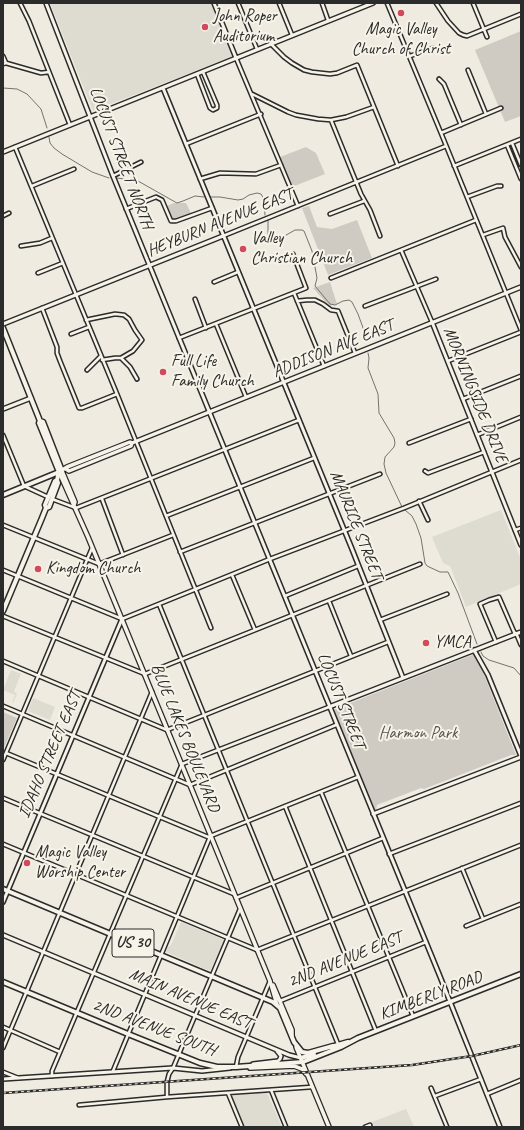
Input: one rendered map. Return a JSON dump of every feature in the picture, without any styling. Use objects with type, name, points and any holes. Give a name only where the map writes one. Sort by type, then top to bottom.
[{"type":"main road","name":"ADDISON AVE EAST","points":[[62,471],[69,471],[131,446],[134,441],[356,354],[521,287]]},
{"type":"main road","points":[[3,328],[40,421],[39,423],[62,471]]},
{"type":"main road","points":[[3,611],[46,508],[49,507],[50,498],[58,483],[57,480],[62,471]]},
{"type":"main road","points":[[3,495],[62,471]]},
{"type":"main road","name":"BLUE LAKES BOULEVARD","points":[[62,471],[72,504],[75,507],[145,674],[240,909],[274,988],[276,1002]]},
{"type":"main road","name":"US 30","points":[[3,889],[263,998]]},
{"type":"main road","name":"KIMBERLY ROAD","points":[[302,1060],[338,1044],[350,1041],[521,974]]},
{"type":"main road","name":"2ND AVENUE SOUTH","points":[[3,982],[179,1055],[207,1065],[237,1067],[302,1060]]},
{"type":"main road","points":[[263,998],[276,1002],[282,1012],[329,1127]]},
{"type":"main road","points":[[294,1040],[302,1052],[308,1053],[333,1046]]},
{"type":"main road","name":"KIMBERLY ROAD","points":[[302,1060],[341,1047],[350,1041]]},
{"type":"main road","points":[[237,1067],[294,1066],[302,1068],[312,1085]]},
{"type":"street","points":[[20,3],[23,7],[70,125]]},
{"type":"street","name":"LOCUST STREET NORTH","points":[[46,3],[178,339],[210,411]]},
{"type":"street","points":[[214,3],[298,206]]},
{"type":"street","points":[[238,3],[257,49]]},
{"type":"street","points":[[279,3],[292,35]]},
{"type":"street","points":[[322,3],[328,20]]},
{"type":"street","points":[[3,152],[203,72],[365,4],[373,3]]},
{"type":"street","points":[[387,3],[410,56],[521,331],[448,361]]},
{"type":"street","points":[[436,3],[448,21],[459,33],[467,36],[521,14]]},
{"type":"street","points":[[474,3],[487,37]]},
{"type":"street","points":[[271,44],[284,57],[304,70],[330,74],[346,70],[357,65],[398,166]]},
{"type":"street","points":[[410,56],[433,48]]},
{"type":"street","points":[[3,56],[4,64],[41,73],[49,72]]},
{"type":"street","points":[[468,70],[486,114]]},
{"type":"street","points":[[197,74],[210,108],[213,110],[217,108],[217,105],[203,72]]},
{"type":"street","points":[[438,79],[444,84],[461,125]]},
{"type":"street","name":"MAURICE STREET","points":[[163,88],[284,382],[403,678]]},
{"type":"street","points":[[252,94],[296,115],[331,120],[356,115],[374,107]]},
{"type":"street","points":[[441,133],[500,108]]},
{"type":"street","points":[[186,144],[261,114]]},
{"type":"street","points":[[331,120],[380,236]]},
{"type":"street","points":[[454,166],[521,139]]},
{"type":"street","points":[[512,143],[521,165]]},
{"type":"street","points":[[507,145],[521,179]]},
{"type":"street","points":[[16,146],[52,238],[117,394],[134,441],[151,479],[211,628]]},
{"type":"street","name":"HEYBURN AVENUE EAST","points":[[3,324],[446,146]]},
{"type":"street","points":[[113,176],[141,162]]},
{"type":"street","points":[[200,179],[220,173],[256,174],[281,164]]},
{"type":"street","points":[[32,186],[74,169]]},
{"type":"street","points":[[467,197],[496,186],[500,186]]},
{"type":"street","points":[[126,209],[156,197],[162,200],[171,221],[176,221],[212,208]]},
{"type":"street","points":[[330,214],[364,201]]},
{"type":"street","points":[[3,216],[9,213]]},
{"type":"street","points":[[331,278],[476,220]]},
{"type":"street","points":[[483,235],[503,228],[505,237],[521,267]]},
{"type":"street","points":[[21,246],[40,243],[52,238]]},
{"type":"street","points":[[401,250],[432,323]]},
{"type":"street","points":[[178,339],[306,288],[293,254]]},
{"type":"street","points":[[38,274],[63,263]]},
{"type":"street","points":[[214,282],[238,272]]},
{"type":"street","points":[[365,306],[436,279]]},
{"type":"street","points":[[294,293],[324,366]]},
{"type":"street","points":[[195,299],[206,328]]},
{"type":"street","points":[[298,301],[315,300],[331,310],[338,311],[356,354]]},
{"type":"street","points":[[42,308],[57,347],[57,353],[79,408],[117,394]]},
{"type":"street","points":[[86,320],[121,314],[129,319],[142,340],[122,358],[102,360]]},
{"type":"street","name":"MORNINGSIDE DRIVE","points":[[432,323],[521,545]]},
{"type":"street","points":[[216,324],[246,397]]},
{"type":"street","points":[[72,334],[89,327]]},
{"type":"street","points":[[87,370],[101,356]]},
{"type":"street","points":[[122,358],[130,367],[137,379]]},
{"type":"street","points":[[463,398],[521,376]]},
{"type":"street","points":[[3,409],[31,398]]},
{"type":"street","name":"LOCUST STREET","points":[[210,411],[314,671],[426,942],[500,1127]]},
{"type":"street","points":[[477,434],[521,417]]},
{"type":"street","points":[[410,443],[471,419]]},
{"type":"street","points":[[3,434],[24,486],[75,507],[102,499],[299,420]]},
{"type":"street","points":[[425,471],[428,472],[484,452]]},
{"type":"street","points":[[166,516],[314,458]]},
{"type":"street","points":[[3,570],[122,619],[521,460]]},
{"type":"street","points":[[180,552],[380,474]]},
{"type":"street","points":[[102,499],[123,555]]},
{"type":"street","points":[[419,501],[428,520]]},
{"type":"street","points":[[3,525],[34,536],[99,564],[173,535]]},
{"type":"street","points":[[515,530],[521,528]]},
{"type":"street","points":[[3,760],[92,548]]},
{"type":"street","points":[[3,616],[145,674],[420,564]]},
{"type":"street","points":[[285,596],[358,566]]},
{"type":"street","points":[[232,575],[255,630]]},
{"type":"street","points":[[380,620],[447,594]]},
{"type":"street","points":[[496,642],[480,604],[499,597],[521,645]]},
{"type":"street","points":[[329,601],[351,656]]},
{"type":"street","points":[[159,604],[274,883],[338,1044]]},
{"type":"street","name":"IDAHO STREET EAST","points":[[3,902],[122,619]]},
{"type":"street","points":[[52,1076],[52,1071],[182,764],[521,632]]},
{"type":"street","points":[[3,661],[167,730],[388,642]]},
{"type":"street","points":[[373,814],[521,756],[488,675],[474,650]]},
{"type":"street","points":[[3,1048],[152,692]]},
{"type":"street","points":[[3,706],[190,785],[336,725]]},
{"type":"street","points":[[6,753],[208,837],[358,777]]},
{"type":"street","points":[[321,792],[413,1016]]},
{"type":"street","points":[[3,798],[235,896],[274,883],[383,838]]},
{"type":"street","points":[[389,854],[521,803]]},
{"type":"street","points":[[285,806],[311,867],[376,1031]]},
{"type":"street","points":[[113,1072],[211,836]]},
{"type":"street","points":[[3,844],[257,950],[521,846]]},
{"type":"street","points":[[462,868],[483,919]]},
{"type":"street","points":[[466,926],[521,904]]},
{"type":"street","points":[[167,1097],[167,1082],[169,1074],[179,1055],[240,909]]},
{"type":"street","name":"MAIN AVENUE EAST","points":[[3,935],[302,1060]]},
{"type":"street","name":"2ND AVENUE EAST","points":[[276,1002],[426,942]]},
{"type":"street","points":[[3,1079],[163,1068],[202,1071],[237,1067],[238,1057],[270,981]]},
{"type":"street","points":[[3,1027],[60,1052]]},
{"type":"street","points":[[245,1066],[279,1061],[281,1058],[280,1054],[274,1048]]},
{"type":"street","points":[[163,1068],[169,1074]]},
{"type":"street","points":[[3,1072],[18,1078]]},
{"type":"street","points":[[435,1096],[481,1079]]},
{"type":"street","points":[[487,1094],[521,1080]]},
{"type":"street","points":[[79,1105],[271,1090],[312,1085]]},
{"type":"street","points":[[431,1088],[447,1127]]},
{"type":"street","points":[[271,1090],[286,1127]]},
{"type":"street","points":[[228,1093],[242,1127]]},
{"type":"street","points":[[365,1127],[370,1125]]},
{"type":"shaded area","points":[[50,3],[211,3],[233,56],[93,111]]},
{"type":"shaded area","points":[[501,510],[521,560],[521,584],[466,607],[450,566],[443,563],[432,537]]},
{"type":"shaded area","points":[[11,670],[21,674],[14,691],[17,694],[13,703],[12,702],[15,695],[3,690]]},
{"type":"shaded area","points":[[33,698],[55,707],[50,720],[28,711]]},
{"type":"shaded area","points":[[181,922],[224,940],[210,971],[166,952],[167,948],[171,945]]},
{"type":"shaded area","points":[[248,1093],[267,1093],[282,1127],[244,1127],[230,1096]]},
{"type":"shaded area","points":[[406,1109],[414,1127],[374,1127],[372,1122]]},
{"type":"green space","points":[[521,31],[521,116],[505,122],[475,50]]},
{"type":"green space","points":[[306,147],[316,153],[325,174],[292,187],[280,157]]},
{"type":"green space","points":[[174,203],[186,203],[191,213],[173,220],[167,206]]},
{"type":"green space","points":[[309,206],[317,227],[332,229],[357,220],[372,258],[328,275],[302,208]]},
{"type":"green space","points":[[330,282],[337,304],[329,306],[313,288]]},
{"type":"green space","name":"Harmon Park","points":[[474,655],[483,672],[516,755],[511,755],[424,789],[421,788],[377,805],[375,810],[334,710]]},
{"type":"green space","points":[[3,712],[17,718],[3,750]]},
{"type":"waterway","points":[[3,88],[17,89],[27,94],[41,109],[47,128]]},
{"type":"waterway","points":[[49,137],[50,143],[62,154],[92,172],[109,178]]},
{"type":"waterway","points":[[117,178],[138,181],[177,203],[195,196],[204,197]]},
{"type":"waterway","points":[[210,197],[238,200],[249,195],[257,193],[261,194],[264,199],[265,215]]},
{"type":"waterway","points":[[268,221],[269,237],[275,239],[281,238],[295,230],[304,231],[312,251],[317,278],[315,286],[330,304],[335,305],[349,300],[352,302],[366,336]]},
{"type":"waterway","points":[[368,353],[368,368],[378,394],[379,413],[394,438],[395,443],[394,447],[385,457],[384,464],[386,473],[402,507]]},
{"type":"waterway","points":[[405,510],[412,516],[416,524],[421,538],[425,563],[427,566],[440,572],[448,572],[458,593],[477,644]]},
{"type":"waterway","points":[[481,652],[483,656],[489,660],[514,668],[521,676]]},
{"type":"railway","points":[[3,1093],[412,1065],[472,1056],[521,1045]]},
{"type":"place","name":"Magic Valley Church of Christ","points":[[401,13]]},
{"type":"place","name":"John Roper Auditorium","points":[[205,27]]},
{"type":"place","name":"Valley Christian Church","points":[[243,249]]},
{"type":"place","name":"Full Life Family Church","points":[[163,372]]},
{"type":"place","name":"Kingdom Church","points":[[38,569]]},
{"type":"place","name":"YMCA","points":[[426,643]]},
{"type":"place","name":"Magic Valley Worship Center","points":[[27,863]]}]
